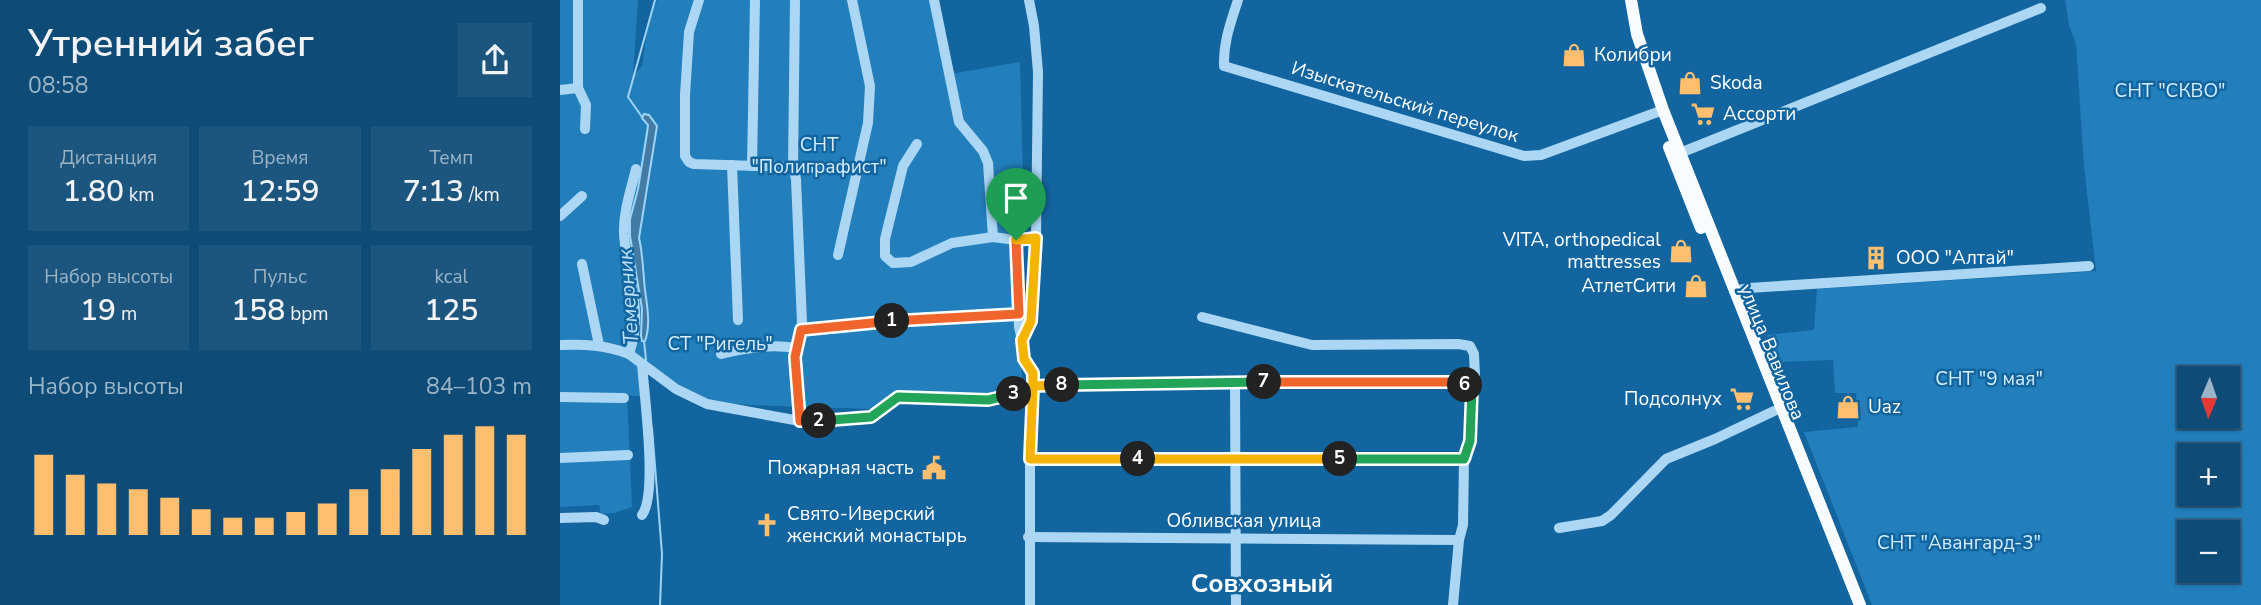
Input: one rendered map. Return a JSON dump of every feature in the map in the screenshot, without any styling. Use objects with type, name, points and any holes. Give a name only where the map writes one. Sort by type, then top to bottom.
[{"type":"main road","name":"улица Вавилова","points":[[1623,0],[1635,55],[1852,605]]},
{"type":"main road","name":"улица Вавилова","points":[[1631,0],[1637,34],[1659,112],[1680,153],[1860,605]]},
{"type":"street","points":[[578,0],[578,88],[586,105],[585,129]]},
{"type":"street","points":[[699,0],[689,32],[684,104],[685,156],[688,162],[857,169]]},
{"type":"street","points":[[752,166],[755,0]]},
{"type":"street","points":[[795,0],[793,167],[796,179],[802,323],[796,348],[800,421]]},
{"type":"street","points":[[838,255],[868,122],[870,86],[852,0]]},
{"type":"street","points":[[934,0],[958,122],[983,151],[988,163],[993,237]]},
{"type":"street","points":[[1022,340],[1031,321],[1036,238],[1038,72],[1029,0]]},
{"type":"street","name":"Изыскательский переулок","points":[[1238,0],[1228,31],[1224,65],[1524,156],[1541,155],[1659,112]]},
{"type":"street","points":[[1680,153],[2041,8]]},
{"type":"street","points":[[560,90],[578,88]]},
{"type":"street","points":[[917,144],[903,166],[885,239],[886,256],[893,263],[911,262],[952,243],[993,237],[1016,240],[1036,238]]},
{"type":"street","points":[[732,165],[738,320]]},
{"type":"street","points":[[629,354],[637,314],[624,223],[636,169]]},
{"type":"street","points":[[560,216],[582,196]]},
{"type":"street","points":[[1016,240],[1024,359],[1033,373],[1028,537],[1030,605]]},
{"type":"street","points":[[582,264],[599,345]]},
{"type":"street","points":[[1734,291],[2088,266]]},
{"type":"street","points":[[801,330],[906,319],[1019,314]]},
{"type":"street","points":[[1202,317],[1312,345],[1470,346],[1475,354],[1475,376],[1470,441],[1464,459],[1463,525],[1459,540],[1453,605]]},
{"type":"street","points":[[560,345],[599,345],[629,354],[684,394],[707,404],[800,421],[871,417],[898,397],[988,400],[1033,386],[1235,382],[1459,382],[1472,388]]},
{"type":"street","points":[[721,354],[744,348],[776,345],[796,348]]},
{"type":"street","points":[[642,364],[649,482],[647,508],[642,515]]},
{"type":"street","points":[[1235,382],[1236,605]]},
{"type":"street","points":[[560,397],[624,398]]},
{"type":"street","points":[[1559,528],[1602,521],[1666,458],[1716,439],[1774,411]]},
{"type":"street","points":[[560,458],[628,455]]},
{"type":"street","points":[[1030,459],[1464,459]]},
{"type":"street","points":[[560,518],[596,517],[604,520]]},
{"type":"street","name":"Обливская улица","points":[[1028,537],[1459,540]]},
{"type":"green space","name":"СНТ \"Полиграфист\"","points":[[560,0],[638,0],[633,76],[642,66],[649,19],[657,0],[935,0],[951,74],[1020,62],[1023,180],[1019,227],[1013,241],[1023,387],[987,398],[898,397],[870,409],[750,405],[706,402],[637,366],[641,397],[627,395],[632,507],[601,514],[599,505],[560,507]]},
{"type":"green space","points":[[2065,0],[2261,0],[2261,605],[1872,605],[1804,432],[1858,427],[1856,393],[1835,393],[1833,360],[1776,362],[1767,335],[1814,330],[1817,289],[2096,271],[2084,166],[2076,44],[2069,25]]},
{"type":"shaded area","points":[[644,114],[649,115],[657,126],[639,238],[648,316],[647,335],[645,341],[642,341],[642,309],[630,236],[630,219],[647,133],[648,125],[642,118]]},
{"type":"waterway","name":"Темерник","points":[[642,117],[628,97],[655,0]]},
{"type":"waterway","name":"Темерник","points":[[644,341],[646,360]]},
{"type":"waterway","name":"Темерник","points":[[652,428],[662,554],[660,605]]},
{"type":"place","name":"Колибри","points":[[1574,55]]},
{"type":"place","name":"Skoda","points":[[1690,83]]},
{"type":"place","name":"Ассорти","points":[[1703,114]]},
{"type":"place","name":"VITA, orthopedical mattresses","points":[[1681,251]]},
{"type":"place","name":"ООО \"Алтай\"","points":[[1876,258]]},
{"type":"place","name":"АтлетСити","points":[[1696,286]]},
{"type":"place","name":"Подсолнух","points":[[1742,399]]},
{"type":"place","name":"Uaz","points":[[1848,407]]},
{"type":"place","name":"Пожарная часть","points":[[934,468]]},
{"type":"place","name":"Свято-Иверский женский монастырь","points":[[767,525]]},
{"type":"district","name":"Совхозный","points":[[1262,583]]},
{"type":"route","points":[[1016,240],[1019,314],[906,319],[801,330],[795,357],[800,421],[871,417],[898,397],[988,400],[1033,386],[1030,459],[1464,459],[1470,441],[1472,388],[1459,382],[1231,382],[1033,386],[1033,373],[1024,359],[1022,340],[1031,321],[1036,238],[1016,240]]},
{"type":"park label","name":"СНТ \"СКВО\"","points":[[2170,91]]},
{"type":"park label","name":"СТ \"Ригель\"","points":[[720,344]]},
{"type":"park label","name":"СНТ \"9 мая\"","points":[[1989,379]]},
{"type":"park label","name":"СНТ \"Авангард-3\"","points":[[1959,543]]}]
